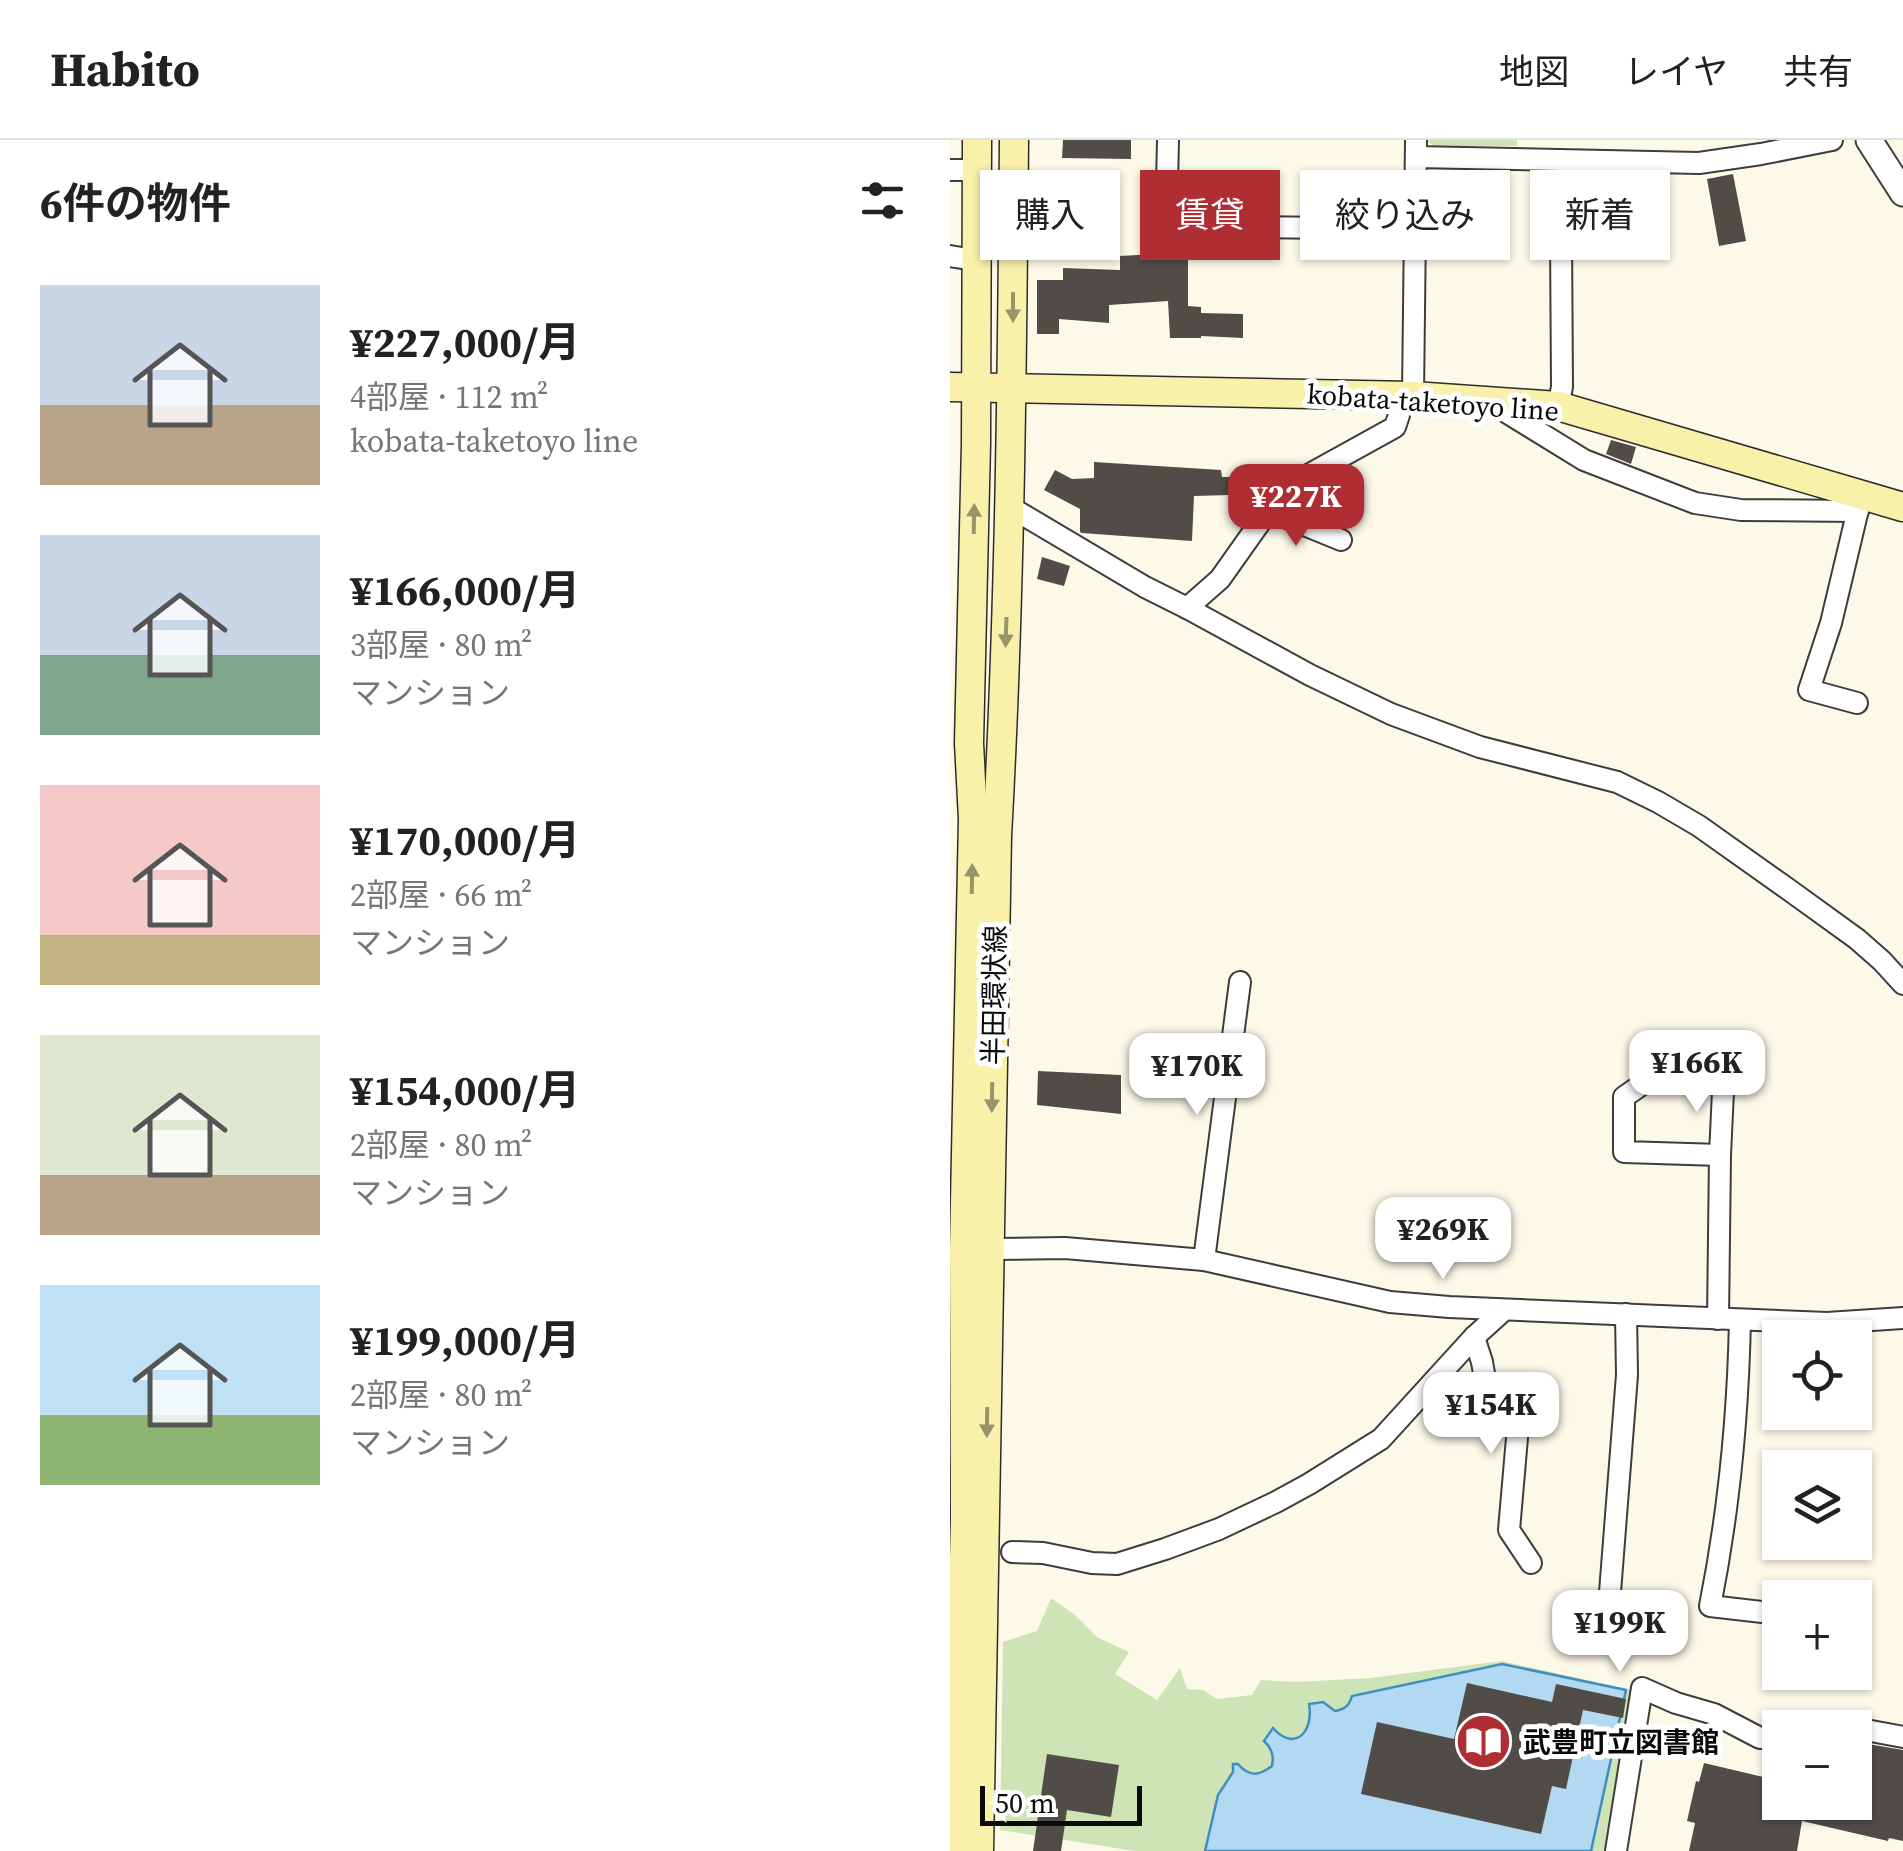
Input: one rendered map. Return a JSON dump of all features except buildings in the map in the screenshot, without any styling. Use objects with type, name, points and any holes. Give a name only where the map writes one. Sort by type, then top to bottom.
[{"type":"main road","name":"半田環状線","points":[[957,1851],[973,819],[960,742],[963,170],[977,140]]},
{"type":"main road","name":"半田環状線","points":[[979,1851],[968,1249],[1004,705],[1014,140]]},
{"type":"main road","name":"kobata-taketoyo line","points":[[963,387],[1406,396],[1558,406],[1860,503],[1903,507]]},
{"type":"street","points":[[1168,140],[1166,226],[1300,228]]},
{"type":"street","points":[[1582,140],[1582,162]]},
{"type":"street","points":[[1416,149],[1582,162],[1700,163],[1832,140]]},
{"type":"street","points":[[1869,140],[1903,193]]},
{"type":"street","points":[[1187,608],[1220,579],[1293,486],[1396,427],[1406,396],[1413,260]]},
{"type":"street","points":[[1558,406],[1562,386],[1561,260]]},
{"type":"street","points":[[1487,400],[1584,460],[1695,503],[1740,510],[1860,503],[1832,623],[1809,690],[1856,703]]},
{"type":"street","points":[[1010,507],[1145,587],[1310,676],[1391,714],[1480,747],[1617,782],[1658,802],[1700,826],[1856,939],[1903,984]]},
{"type":"street","points":[[1270,511],[1341,540]]},
{"type":"street","points":[[1204,1260],[1240,982]]},
{"type":"street","points":[[1720,1155],[1624,1152],[1624,1097],[1681,1057],[1694,1057],[1724,1070],[1720,1155],[1729,1320],[1738,1400],[1722,1546],[1710,1606],[1762,1612]]},
{"type":"street","points":[[968,1249],[1065,1248],[1204,1260],[1390,1302],[1729,1320],[1827,1323],[1903,1318]]},
{"type":"street","points":[[1012,1552],[1118,1564],[1219,1529],[1309,1484],[1381,1439],[1474,1337],[1504,1310]]},
{"type":"street","points":[[1610,1605],[1627,1375],[1626,1314]]},
{"type":"street","points":[[1474,1337],[1491,1413],[1518,1415],[1509,1530],[1531,1563]]},
{"type":"street","points":[[1616,1851],[1642,1688],[1714,1714],[1762,1738]]},
{"type":"street","points":[[1872,1731],[1903,1737]]},
{"type":"green space","points":[[1426,140],[1517,140],[1517,146],[1434,146]]},
{"type":"green space","points":[[1051,1598],[1097,1637],[1129,1652],[1115,1674],[1157,1700],[1180,1668],[1187,1689],[1203,1690],[1217,1699],[1252,1695],[1261,1680],[1370,1678],[1502,1661],[1631,1690],[1634,1695],[1605,1851],[1135,1851],[1000,1830],[1003,1642],[1037,1631]]},
{"type":"water","points":[[1502,1664],[1626,1690],[1591,1851],[1205,1851],[1218,1795],[1233,1772],[1233,1764],[1254,1774],[1272,1766],[1272,1752],[1264,1741],[1273,1728],[1288,1738],[1301,1736],[1308,1723],[1309,1704],[1323,1702],[1335,1711],[1346,1706],[1352,1696]]},
{"type":"place","name":"武豊町立図書館","points":[[1484,1742]]}]
